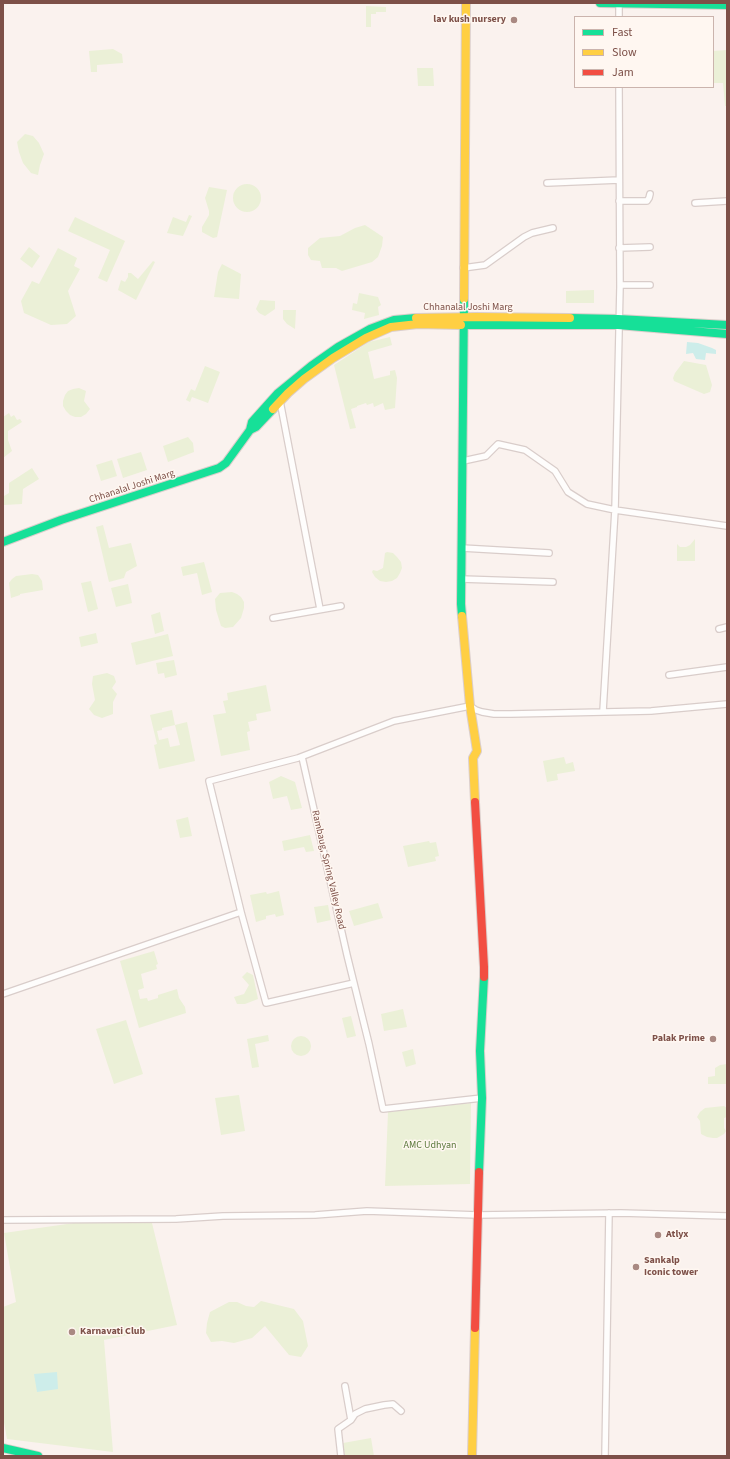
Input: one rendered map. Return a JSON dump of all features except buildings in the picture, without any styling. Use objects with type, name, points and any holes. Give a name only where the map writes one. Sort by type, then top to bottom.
[{"type":"street","points":[[466,3],[461,604],[470,706],[476,751],[473,758],[476,839],[484,967],[480,1051],[482,1098],[477,1215],[472,1456]]},
{"type":"street","points":[[600,3],[727,5]]},
{"type":"street","points":[[619,3],[619,16]]},
{"type":"street","points":[[603,711],[615,510],[620,285],[619,88]]},
{"type":"street","points":[[547,183],[619,180]]},
{"type":"street","points":[[619,201],[647,201],[650,198],[650,194]]},
{"type":"street","points":[[694,203],[727,201]]},
{"type":"street","points":[[463,268],[485,265],[528,235],[553,228]]},
{"type":"street","points":[[619,248],[650,247]]},
{"type":"street","points":[[620,285],[650,285]]},
{"type":"street","name":"Chhanalal Joshi Marg","points":[[3,542],[61,520],[214,471],[226,463],[250,430],[252,422],[278,393],[311,366],[338,347],[370,329],[420,318],[463,321],[618,322],[727,325]]},
{"type":"street","name":"Chhanalal Joshi Marg","points":[[618,322],[727,334]]},
{"type":"street","name":"Chhanalal Joshi Marg","points":[[250,430],[256,427],[280,401],[304,379],[333,358],[391,324]]},
{"type":"street","points":[[280,401],[320,609]]},
{"type":"street","points":[[463,461],[486,456],[498,444],[525,450],[555,471],[568,492],[587,504],[615,510],[727,526]]},
{"type":"street","points":[[462,548],[549,553]]},
{"type":"street","points":[[462,578],[553,582]]},
{"type":"street","points":[[273,618],[341,606]]},
{"type":"street","points":[[719,629],[727,628]]},
{"type":"street","points":[[669,675],[727,667]]},
{"type":"street","points":[[354,983],[266,1003],[241,912],[209,781],[302,757],[394,721],[470,706],[482,712],[494,714],[670,710],[727,704]]},
{"type":"street","name":"Rambaug, Spring Valley Road","points":[[302,757],[383,1109],[482,1098]]},
{"type":"street","points":[[3,994],[241,912]]},
{"type":"street","points":[[3,1220],[176,1219],[223,1216],[316,1215],[367,1211],[477,1215],[609,1213],[727,1216]]},
{"type":"street","points":[[605,1456],[609,1213]]},
{"type":"street","points":[[345,1386],[350,1420]]},
{"type":"street","points":[[341,1456],[338,1429],[355,1414],[365,1409],[393,1404],[401,1411]]},
{"type":"street","points":[[3,1448],[38,1456]]},
{"type":"green space","points":[[366,6],[386,7],[386,12],[376,12],[376,14],[371,14],[371,27],[366,27]]},
{"type":"green space","points":[[113,49],[122,54],[123,63],[97,65],[97,72],[91,72],[89,51]]},
{"type":"green space","points":[[727,50],[727,106],[725,106],[723,83],[714,83],[714,51]]},
{"type":"green space","points":[[417,68],[433,68],[434,86],[418,86]]},
{"type":"green space","points":[[25,134],[33,136],[39,143],[44,154],[38,175],[31,173],[23,163],[19,152],[17,142]]},
{"type":"green space","points":[[247,184],[257,188],[261,198],[257,208],[247,212],[237,208],[233,198],[237,188]]},
{"type":"green space","points":[[209,187],[227,190],[217,237],[213,238],[202,232],[202,227],[209,215],[205,198]]},
{"type":"green space","points":[[189,215],[192,216],[183,236],[167,233],[173,217],[186,222]]},
{"type":"green space","points":[[75,217],[125,241],[107,282],[98,278],[110,250],[68,231]]},
{"type":"green space","points":[[365,225],[383,237],[382,246],[378,257],[372,262],[342,271],[336,268],[322,268],[320,261],[311,260],[308,255],[308,248],[320,238],[340,236],[355,228]]},
{"type":"green space","points":[[29,247],[40,256],[32,268],[20,259]]},
{"type":"green space","points":[[58,248],[77,258],[74,266],[80,269],[68,291],[76,316],[67,324],[51,325],[24,313],[21,301],[32,281],[39,284]]},
{"type":"green space","points":[[153,261],[155,262],[136,300],[118,290],[121,280],[125,282],[128,277],[128,273],[131,273],[138,279]]},
{"type":"green space","points":[[222,264],[241,274],[239,299],[214,297],[218,272]]},
{"type":"green space","points":[[594,290],[594,303],[566,303],[566,291]]},
{"type":"green space","points":[[359,293],[378,297],[381,305],[378,307],[379,315],[364,319],[365,313],[352,310],[353,303],[357,304]]},
{"type":"green space","points":[[260,300],[275,301],[275,309],[265,316],[259,313],[256,309]]},
{"type":"green space","points":[[283,310],[296,310],[295,329],[287,324],[283,319]]},
{"type":"green space","points":[[390,337],[392,345],[368,352],[374,379],[390,375],[390,371],[395,370],[397,378],[395,408],[385,410],[383,403],[374,407],[373,403],[367,405],[366,403],[357,406],[351,409],[356,428],[350,429],[334,365],[369,342]]},
{"type":"green space","points":[[684,361],[706,365],[712,385],[710,392],[704,394],[674,381],[673,378],[675,373]]},
{"type":"green space","points":[[205,366],[220,372],[208,403],[192,397],[190,402],[186,400],[191,389],[195,391]]},
{"type":"green space","points":[[79,388],[86,391],[84,401],[90,409],[81,417],[75,417],[66,411],[63,406],[63,401],[68,391]]},
{"type":"green space","points":[[9,413],[11,417],[14,415],[17,420],[20,419],[22,422],[8,431],[8,440],[12,451],[3,458],[3,417]]},
{"type":"green space","points":[[188,437],[193,443],[194,452],[168,462],[163,446]]},
{"type":"green space","points":[[141,452],[147,470],[123,478],[117,459]]},
{"type":"green space","points":[[112,460],[117,476],[101,481],[96,465]]},
{"type":"green space","points":[[32,468],[39,479],[23,489],[22,504],[4,505],[3,498],[9,493],[9,483]]},
{"type":"green space","points":[[103,525],[109,548],[131,543],[137,566],[126,572],[124,578],[109,582],[96,527]]},
{"type":"green space","points":[[695,539],[695,561],[677,561],[677,544],[680,547],[686,547]]},
{"type":"green space","points":[[385,553],[393,553],[397,557],[401,562],[402,568],[397,578],[386,582],[380,581],[372,572],[373,570],[377,571],[383,568]]},
{"type":"green space","points":[[204,562],[212,592],[202,595],[197,573],[183,576],[181,567]]},
{"type":"green space","points":[[32,574],[38,575],[42,581],[43,590],[20,594],[11,598],[9,583],[12,579],[16,576]]},
{"type":"green space","points":[[91,581],[98,609],[88,612],[81,583]]},
{"type":"green space","points":[[128,584],[132,603],[116,607],[111,588]]},
{"type":"green space","points":[[232,592],[241,597],[244,602],[244,608],[241,618],[233,627],[225,628],[221,626],[216,610],[215,599],[220,593]]},
{"type":"green space","points":[[160,612],[164,631],[155,634],[151,615]]},
{"type":"green space","points":[[96,633],[98,643],[81,647],[79,637]]},
{"type":"green space","points":[[168,634],[173,656],[136,665],[131,643]]},
{"type":"green space","points":[[174,660],[177,675],[165,678],[164,673],[158,674],[156,663]]},
{"type":"green space","points":[[107,673],[114,676],[116,682],[112,688],[117,694],[113,702],[113,714],[102,718],[94,715],[89,709],[95,700],[92,684],[93,676]]},
{"type":"green space","points":[[266,685],[271,711],[256,714],[257,720],[248,722],[250,731],[247,732],[250,750],[221,756],[213,715],[226,713],[223,701],[228,700],[227,693]]},
{"type":"green space","points":[[172,710],[175,725],[187,722],[195,761],[159,769],[154,745],[157,744],[150,715]],"holes":[[[175,725],[180,745],[170,747],[168,738],[159,740],[157,731],[162,730],[162,728]]]},
{"type":"green space","points":[[564,757],[566,764],[573,762],[575,771],[557,774],[558,780],[547,782],[543,761]]},
{"type":"green space","points":[[281,776],[295,782],[302,808],[291,810],[287,796],[273,799],[269,782]]},
{"type":"green space","points":[[188,817],[192,836],[180,838],[176,820]]},
{"type":"green space","points":[[310,835],[314,851],[306,852],[304,847],[284,851],[282,841]]},
{"type":"green space","points":[[429,841],[430,843],[436,842],[439,856],[435,857],[436,861],[408,867],[403,846]]},
{"type":"green space","points":[[279,891],[284,915],[276,917],[275,914],[266,916],[266,919],[256,922],[250,895],[266,892],[267,894]]},
{"type":"green space","points":[[378,903],[383,918],[354,926],[349,911]]},
{"type":"green space","points":[[328,905],[331,920],[317,923],[314,907]]},
{"type":"green space","points":[[154,951],[158,964],[156,965],[157,969],[141,974],[144,988],[138,990],[140,999],[147,998],[148,1001],[158,998],[158,995],[177,989],[179,998],[185,1007],[186,1013],[139,1028],[120,961]]},
{"type":"green space","points":[[247,972],[253,975],[258,999],[245,1004],[237,1004],[234,997],[244,994],[249,985],[242,977]]},
{"type":"green space","points":[[403,1009],[407,1027],[384,1031],[381,1014]]},
{"type":"green space","points":[[351,1016],[356,1036],[347,1038],[342,1018]]},
{"type":"green space","points":[[126,1020],[143,1074],[114,1084],[96,1029]]},
{"type":"green space","points":[[268,1035],[269,1041],[255,1044],[259,1067],[252,1068],[247,1039]]},
{"type":"green space","points":[[297,1036],[305,1036],[311,1042],[311,1050],[305,1056],[297,1056],[291,1050],[291,1042]]},
{"type":"green space","points":[[413,1049],[416,1064],[406,1067],[402,1052]]},
{"type":"green space","points":[[727,1064],[727,1084],[708,1084],[708,1077],[715,1076],[715,1068],[720,1065]]},
{"type":"green space","points":[[239,1095],[245,1131],[221,1135],[215,1098]]},
{"type":"green space","name":"AMC Udhyan","points":[[471,1103],[470,1184],[385,1186],[388,1112]]},
{"type":"green space","points":[[724,1106],[727,1108],[727,1117],[724,1118],[724,1128],[726,1131],[724,1134],[717,1138],[713,1138],[701,1134],[700,1121],[697,1117],[700,1112],[705,1108]]},
{"type":"green space","name":"Karnavati Club","points":[[74,1223],[152,1223],[177,1325],[104,1340],[113,1452],[7,1439],[3,1417],[3,1307],[16,1302],[4,1233]]},
{"type":"green space","points":[[261,1301],[294,1309],[303,1321],[308,1346],[301,1357],[289,1355],[265,1326],[252,1338],[234,1343],[222,1341],[211,1342],[206,1333],[210,1312],[229,1302],[237,1302],[246,1306],[254,1307]]},
{"type":"green space","points":[[371,1438],[374,1456],[345,1456],[343,1443]]},
{"type":"water","points":[[687,342],[698,343],[712,348],[716,350],[716,354],[706,353],[705,360],[696,359],[693,353],[686,354]]},
{"type":"water","points":[[57,1372],[58,1389],[37,1392],[34,1374]]},
{"type":"traffic: fast","points":[[600,3],[727,5]]},
{"type":"traffic: fast","points":[[462,616],[464,299]]},
{"type":"traffic: fast","points":[[250,430],[252,422],[278,393],[311,366],[338,347],[370,329],[394,320],[416,318]]},
{"type":"traffic: fast","points":[[570,318],[727,325]]},
{"type":"traffic: fast","points":[[461,325],[618,325],[727,334]]},
{"type":"traffic: fast","points":[[3,542],[61,520],[219,468],[226,463],[250,430],[256,427],[273,409]]},
{"type":"traffic: fast","points":[[479,1172],[482,1098],[480,1051],[484,977]]},
{"type":"traffic: fast","points":[[3,1448],[38,1456]]},
{"type":"traffic: slow","points":[[464,299],[466,3]]},
{"type":"traffic: slow","points":[[416,318],[570,318]]},
{"type":"traffic: slow","points":[[273,409],[304,379],[333,358],[366,338],[391,327],[418,324],[461,325]]},
{"type":"traffic: slow","points":[[462,616],[470,706],[477,751],[473,758],[475,802]]},
{"type":"traffic: slow","points":[[472,1456],[475,1328]]},
{"type":"traffic: jam","points":[[475,802],[484,977]]},
{"type":"traffic: jam","points":[[475,1328],[479,1172]]},
{"type":"place","name":"lav kush nursery","points":[[514,20]]},
{"type":"place","name":"Palak Prime","points":[[713,1039]]},
{"type":"place","name":"Atlyx","points":[[658,1235]]},
{"type":"place","name":"Sankalp Iconic tower","points":[[636,1267]]},
{"type":"place","name":"Karnavati Club","points":[[72,1332]]}]
